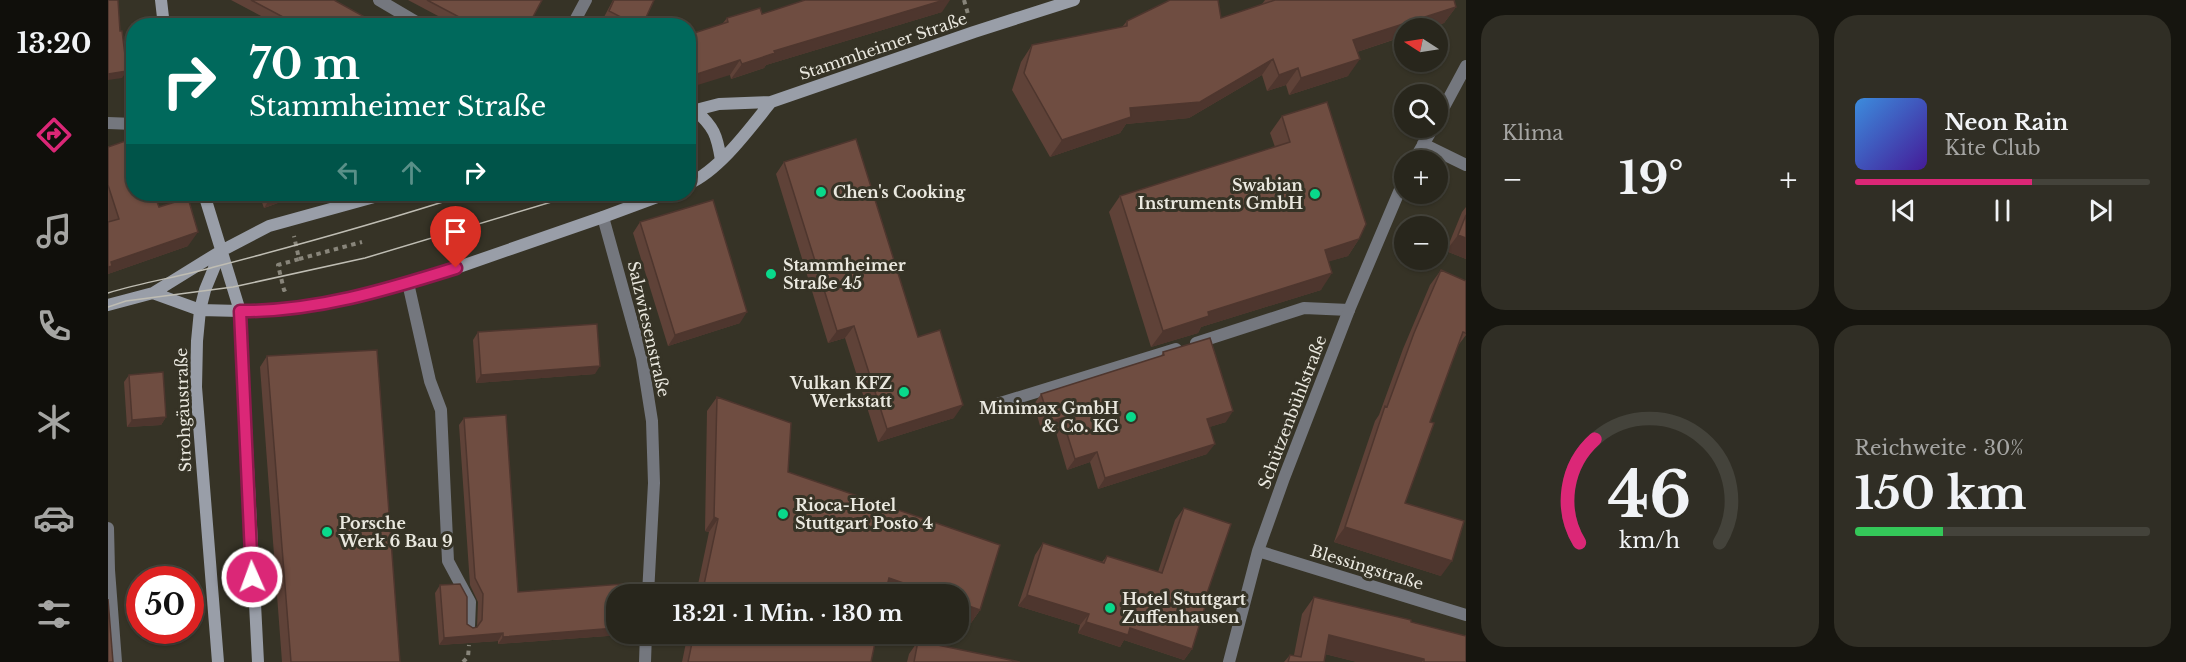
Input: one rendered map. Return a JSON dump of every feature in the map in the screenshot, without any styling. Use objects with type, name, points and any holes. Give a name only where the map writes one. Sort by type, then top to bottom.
[{"type":"street","points":[[161,0],[163,18]]},
{"type":"street","points":[[379,0],[409,18]]},
{"type":"street","points":[[576,18],[586,0]]},
{"type":"street","name":"Stammheimer Straße","points":[[696,110],[719,104],[771,102],[951,39],[1074,0]]},
{"type":"street","points":[[1448,100],[1466,66]]},
{"type":"street","points":[[696,178],[721,160],[771,102]]},
{"type":"street","points":[[696,114],[710,124],[717,137],[721,160]]},
{"type":"street","points":[[108,123],[126,124]]},
{"type":"street","points":[[1420,150],[1427,138]]},
{"type":"street","points":[[1423,144],[1466,165]]},
{"type":"street","points":[[206,201],[240,311],[258,662]]},
{"type":"street","points":[[108,305],[153,293],[221,251],[269,226],[360,201]]},
{"type":"street","points":[[153,293],[200,310],[240,311],[309,306],[408,283],[646,201]]},
{"type":"street","name":"Schützenbühlstraße","points":[[1229,662],[1258,552],[1284,478],[1349,310],[1394,204]]},
{"type":"street","name":"Salzwiesenstraße","points":[[603,217],[642,358],[652,421],[654,483],[649,584]]},
{"type":"street","name":"Strohgäustraße","points":[[218,662],[196,387],[200,310],[210,275],[221,251]]},
{"type":"street","points":[[408,283],[430,381],[441,410],[448,561],[470,602],[469,627]]},
{"type":"street","points":[[997,404],[1304,308],[1349,310]]},
{"type":"street","points":[[108,528],[116,662]]},
{"type":"street","name":"Blessingstraße","points":[[1258,552],[1466,615]]},
{"type":"street","points":[[645,662],[646,644]]},
{"type":"path","points":[[293,233],[299,259]]},
{"type":"path","points":[[309,306],[304,285],[284,290],[278,265],[362,242]]},
{"type":"building","points":[[108,0],[118,0],[126,71],[108,74]]},
{"type":"building","points":[[251,0],[334,0],[367,18],[285,18]]},
{"type":"building","points":[[427,0],[542,0],[532,18],[461,18]]},
{"type":"building","points":[[614,0],[654,0],[646,18],[623,18],[609,11]]},
{"type":"building","points":[[805,0],[944,0],[774,51],[775,53],[742,64],[740,60],[696,74],[696,32],[728,22],[727,18],[760,8],[762,14]]},
{"type":"building","points":[[1170,0],[1218,0],[1221,18],[1275,0],[1454,0],[1456,7],[1422,18],[1394,18],[1394,27],[1353,40],[1360,59],[1301,78],[1298,68],[1279,75],[1273,59],[1200,102],[1130,108],[1131,117],[1062,140],[1024,73],[1032,45],[1127,26],[1127,21]]},
{"type":"building","points":[[1327,102],[1366,224],[1359,239],[1325,250],[1332,273],[1208,312],[1209,316],[1163,331],[1120,196],[1290,142],[1282,116]]},
{"type":"building","points":[[856,139],[918,337],[940,330],[963,405],[887,429],[854,326],[837,331],[784,162]]},
{"type":"building","points":[[126,141],[126,201],[157,201],[159,207],[178,201],[189,201],[198,232],[111,262],[112,266],[108,267],[108,222],[119,219],[108,185],[108,147]]},
{"type":"building","points":[[713,200],[747,312],[675,335],[640,222]]},
{"type":"building","points":[[1466,215],[1466,238],[1458,235]]},
{"type":"building","points":[[1441,270],[1466,281],[1466,333],[1463,332],[1430,422],[1434,423],[1405,503],[1464,521],[1452,561],[1345,527],[1385,406],[1387,407],[1414,333]]},
{"type":"building","points":[[597,324],[600,366],[481,375],[478,332]]},
{"type":"building","name":"Minimax GmbH & Co. KG","points":[[1210,338],[1233,411],[1207,419],[1215,444],[1105,478],[1097,452],[1075,459],[1062,418],[1050,422],[1041,394]]},
{"type":"building","name":"Porsche Werk 6 Bau 9","points":[[377,350],[400,662],[291,662],[267,356]]},
{"type":"building","points":[[163,372],[166,417],[132,420],[129,375]]},
{"type":"building","name":"Rioca-Hotel Stuttgart Posto 4","points":[[717,397],[791,423],[788,472],[1000,545],[980,610],[969,606],[969,584],[906,584],[889,578],[888,584],[704,584],[718,519],[714,517]]},
{"type":"building","points":[[506,415],[518,592],[606,585],[606,629],[503,637],[503,633],[444,638],[440,585],[460,584],[467,597],[467,624],[473,628],[477,627],[482,620],[483,594],[475,578],[464,418]]},
{"type":"building","points":[[1184,508],[1231,524],[1206,596],[1208,597],[1192,649],[1130,628],[1128,635],[1086,622],[1089,614],[1027,595],[1043,543],[1104,563],[1107,556],[1162,573]]},
{"type":"building","points":[[1314,597],[1411,620],[1411,622],[1466,636],[1466,662],[1424,662],[1424,659],[1329,635],[1324,662],[1288,662],[1290,655],[1301,657]]},
{"type":"building","points":[[108,599],[113,662],[108,662]]},
{"type":"building","points":[[692,644],[875,644],[871,662],[688,662]]},
{"type":"building","points":[[917,644],[933,644],[1020,662],[914,662]]},
{"type":"tram line","points":[[108,293],[278,250],[445,201]]},
{"type":"tram line","points":[[108,307],[126,301],[233,287],[365,258],[555,201]]},
{"type":"place","name":"Chen's Cooking","points":[[821,192]]},
{"type":"place","name":"Swabian Instruments GmbH","points":[[1315,194]]},
{"type":"place","name":"Stammheimer Straße 45","points":[[771,274]]},
{"type":"place","name":"Vulkan KFZ Werkstatt","points":[[904,392]]},
{"type":"place","name":"Minimax GmbH & Co. KG","points":[[1131,417]]},
{"type":"place","name":"Rioca-Hotel Stuttgart Posto 4","points":[[783,514]]},
{"type":"place","name":"Porsche Werk 6 Bau 9","points":[[327,532]]},
{"type":"place","name":"Hotel Stuttgart Zuffenhausen","points":[[1110,608]]},
{"type":"route","points":[[252,577],[240,311],[292,309],[353,297],[456,268]]}]
